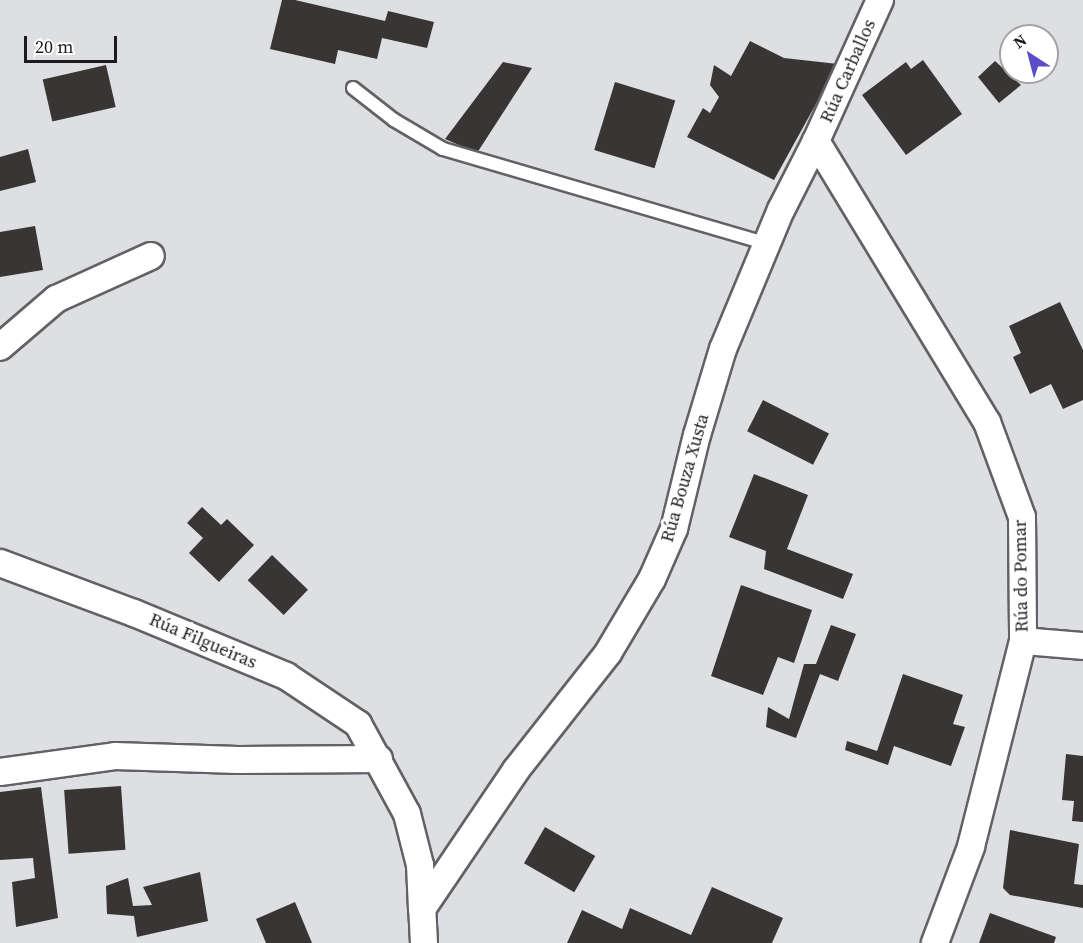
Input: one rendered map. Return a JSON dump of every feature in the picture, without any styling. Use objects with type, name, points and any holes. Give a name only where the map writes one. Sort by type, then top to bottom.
[{"type":"street","name":"Rúa Carballos","points":[[816,141],[880,0]]},
{"type":"street","name":"Rúa Bouza Xusta","points":[[422,909],[516,770],[608,653],[652,579],[674,529],[697,435],[723,349],[767,244],[816,141]]},
{"type":"street","name":"Rúa do Pomar","points":[[816,141],[987,422],[1022,516],[1023,641],[971,847],[935,943]]},
{"type":"street","points":[[0,347],[56,299],[151,256]]},
{"type":"street","name":"Rúa Filgueiras","points":[[0,563],[134,613],[286,676],[358,724],[407,814],[420,865],[422,909]]},
{"type":"street","points":[[1023,641],[1083,646]]},
{"type":"street","points":[[0,772],[115,756],[238,760],[335,757],[379,759]]},
{"type":"street","points":[[422,909],[424,943]]},
{"type":"lane","points":[[353,88],[394,120],[442,149],[767,244]]},
{"type":"building","points":[[282,0],[295,0],[385,21],[388,11],[434,22],[427,48],[382,38],[377,59],[338,50],[335,64],[270,49]]},
{"type":"building","points":[[750,41],[784,58],[838,64],[774,180],[687,137],[703,108],[710,113],[719,97],[710,85],[714,65],[731,76]]},
{"type":"building","points":[[923,60],[962,114],[906,155],[862,95],[906,62],[911,69]]},
{"type":"building","points":[[995,61],[999,65],[999,84],[1021,85],[999,103],[978,77]]},
{"type":"building","points":[[503,62],[532,68],[477,153],[445,139]]},
{"type":"building","points":[[106,65],[116,107],[52,122],[43,80]]},
{"type":"building","points":[[615,82],[675,100],[654,168],[594,150]]},
{"type":"building","points":[[28,149],[36,182],[0,191],[0,157]]},
{"type":"building","points":[[35,226],[43,270],[0,277],[0,232]]},
{"type":"building","points":[[1060,302],[1083,350],[1083,400],[1063,409],[1051,384],[1030,394],[1013,357],[1021,353],[1009,326]]},
{"type":"building","points":[[763,400],[829,434],[813,465],[747,431]]},
{"type":"building","points":[[754,474],[808,495],[787,549],[853,574],[843,599],[764,569],[766,551],[729,537]]},
{"type":"building","points":[[202,507],[221,525],[227,519],[254,545],[219,582],[189,553],[203,538],[187,523]]},
{"type":"building","points":[[272,555],[308,590],[284,615],[248,580]]},
{"type":"building","points":[[741,585],[812,610],[794,663],[778,657],[763,695],[711,676]]},
{"type":"building","points":[[831,625],[856,634],[838,681],[820,674],[796,738],[766,727],[768,707],[789,719],[804,664],[816,664]]},
{"type":"building","points":[[903,674],[963,695],[953,724],[965,727],[951,766],[894,746],[888,765],[845,750],[847,741],[877,751]]},
{"type":"building","points":[[1066,754],[1083,756],[1083,822],[1072,821],[1074,801],[1062,800]]},
{"type":"building","points":[[121,786],[125,850],[69,854],[64,790]]},
{"type":"building","points":[[41,787],[58,918],[16,927],[12,882],[35,878],[33,858],[0,860],[0,792]]},
{"type":"building","points":[[545,827],[595,856],[574,892],[524,863]]},
{"type":"building","points":[[1010,830],[1079,844],[1074,884],[1083,885],[1083,908],[1010,895],[1003,888]]},
{"type":"building","points":[[200,872],[208,921],[137,937],[134,916],[107,914],[106,886],[128,878],[133,906],[152,905],[143,887]]},
{"type":"building","points":[[712,887],[783,918],[772,943],[567,943],[582,910],[622,929],[630,908],[691,935]]},
{"type":"building","points":[[295,902],[312,943],[266,943],[256,919]]},
{"type":"building","points":[[990,913],[1056,937],[1054,943],[979,943]]}]
